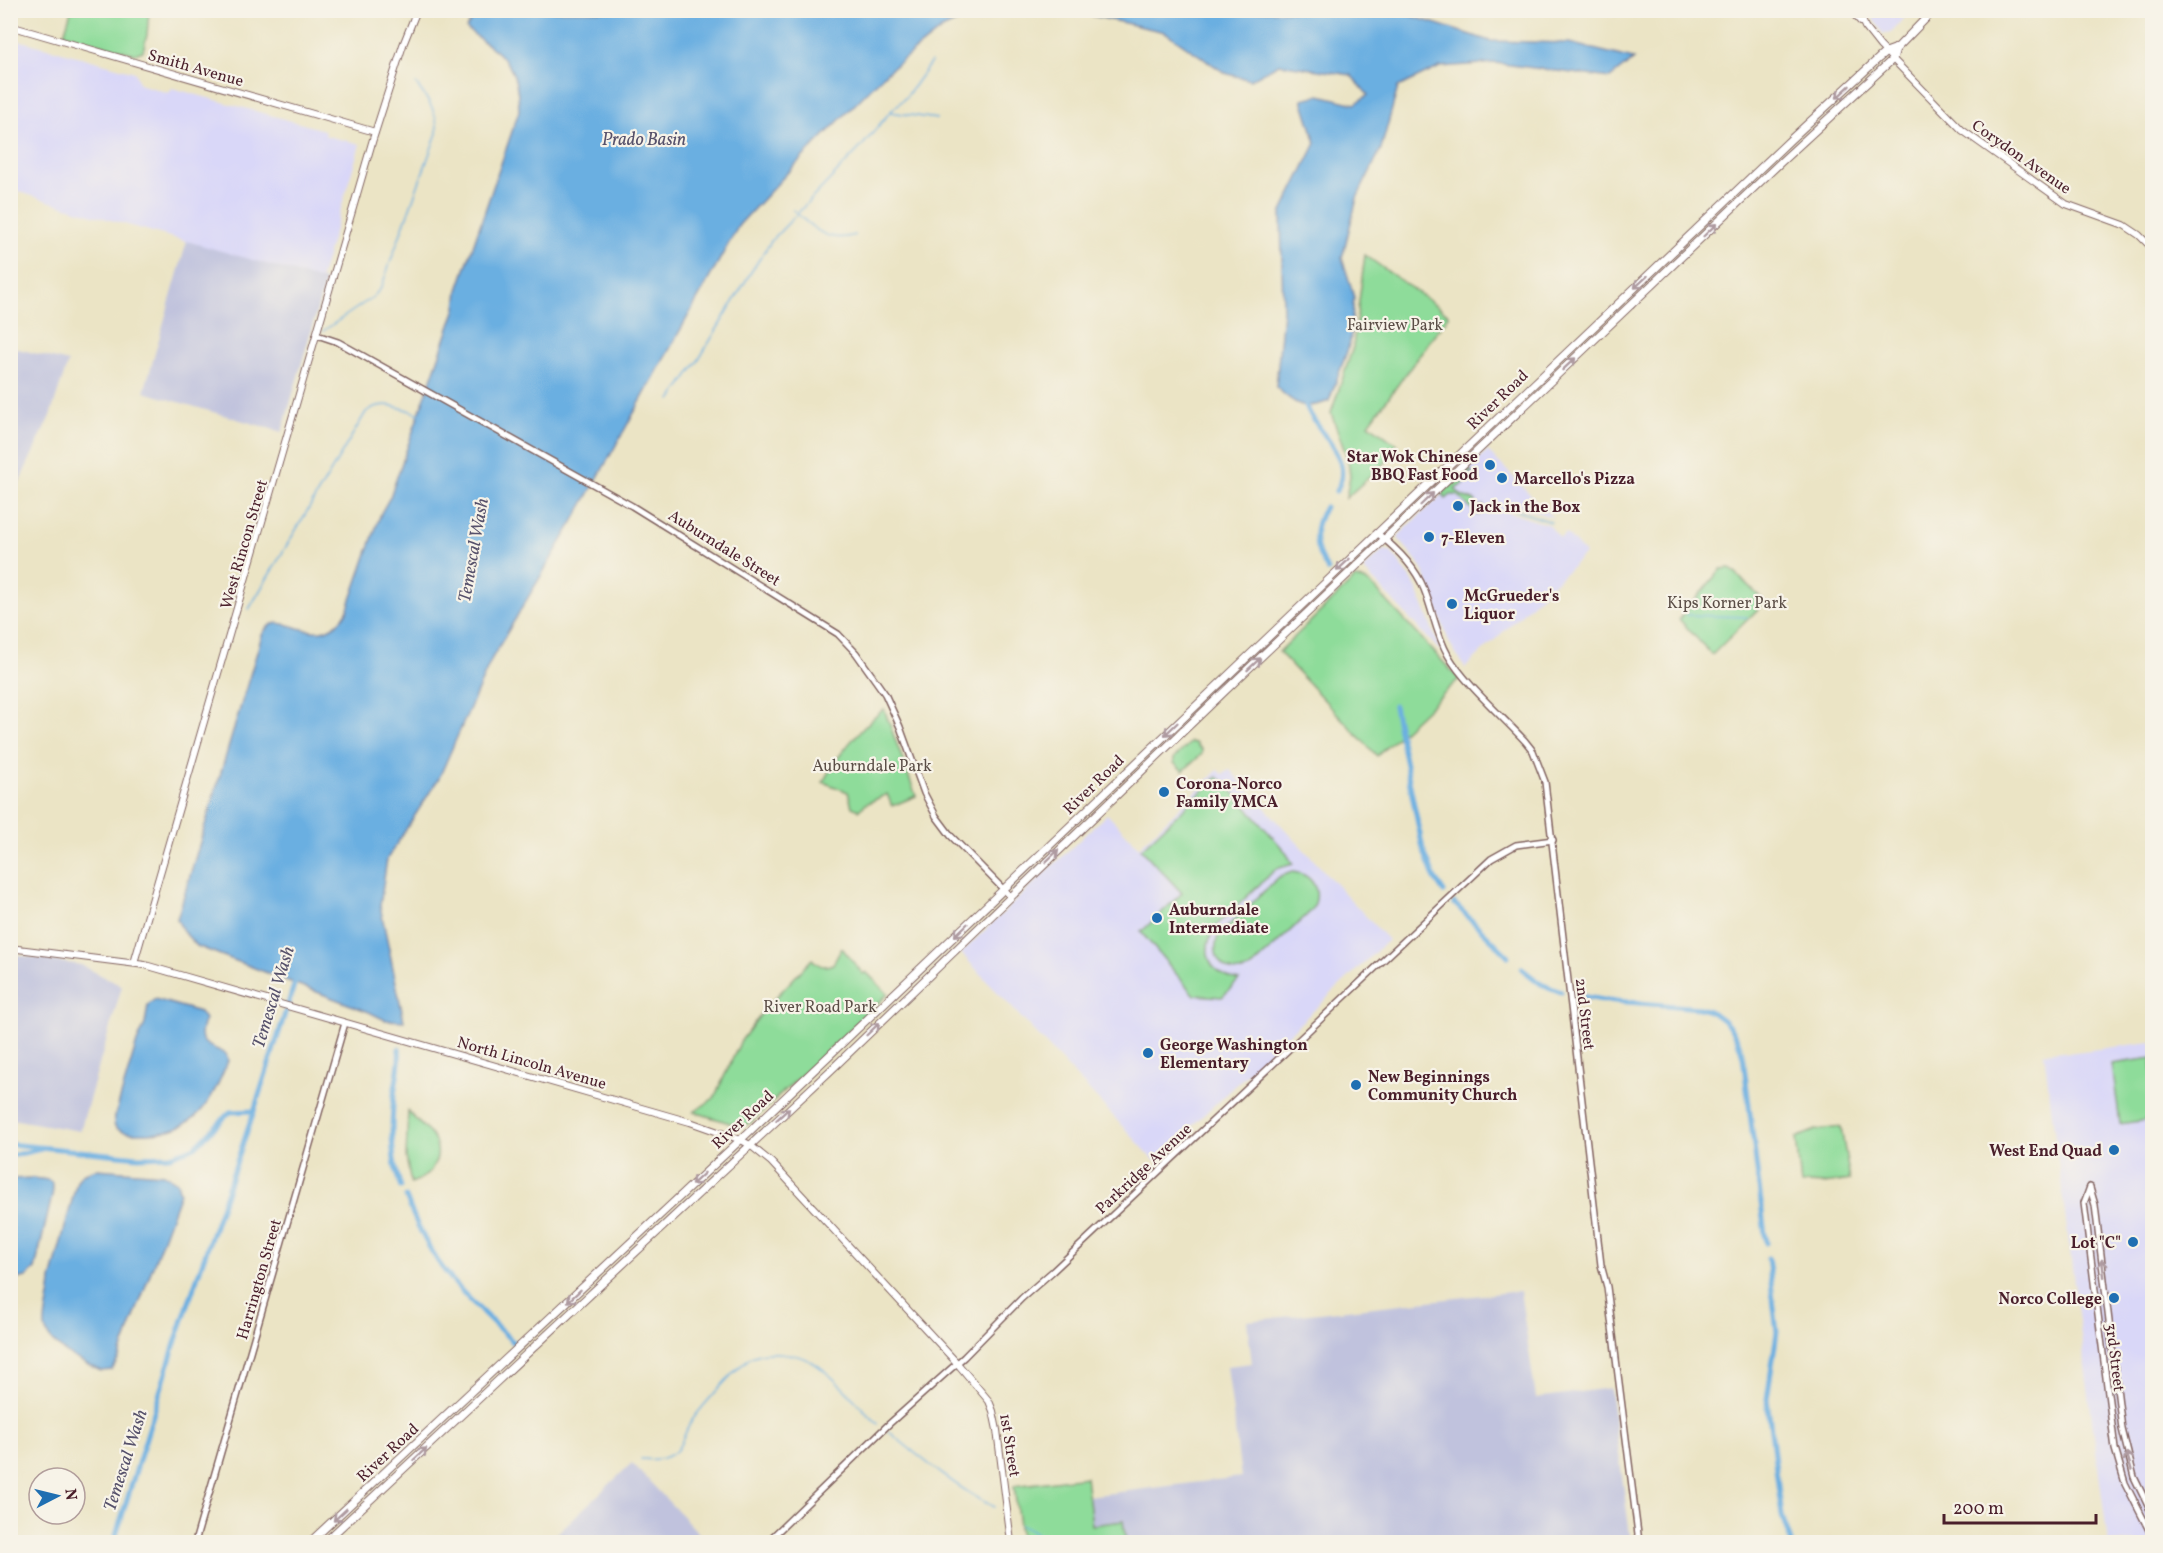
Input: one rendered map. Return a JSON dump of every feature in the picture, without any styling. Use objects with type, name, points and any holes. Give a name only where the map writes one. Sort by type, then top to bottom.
[{"type":"main road","name":"West Rincon Street","points":[[134,963],[375,132],[403,45],[417,10]]},
{"type":"main road","name":"Corydon Avenue","points":[[1850,10],[1886,52],[1962,130],[2066,204],[2110,218],[2124,225],[2152,248]]},
{"type":"main road","points":[[1858,10],[1865,27]]},
{"type":"main road","name":"River Road","points":[[310,1542],[741,1140],[1738,189],[1886,52],[1896,48],[1934,10]]},
{"type":"main road","name":"Smith Avenue","points":[[10,26],[375,132]]},
{"type":"main road","name":"River Road","points":[[326,1542],[750,1145],[1772,171],[1893,59],[1896,48]]},
{"type":"main road","name":"North Lincoln Avenue","points":[[10,948],[134,963],[680,1119],[741,1140],[771,1162],[957,1363]]},
{"type":"main road","name":"1st Street","points":[[957,1363],[984,1394],[993,1411],[1011,1542]]},
{"type":"street","name":"Auburndale Street","points":[[317,335],[338,342],[601,488],[838,634],[856,653],[885,694],[900,727],[924,793],[936,816],[951,836],[1010,896]]},
{"type":"street","name":"2nd Street","points":[[1377,533],[1399,551],[1419,577],[1443,645],[1453,662],[1533,752],[1545,782],[1601,1265],[1607,1287],[1639,1542]]},
{"type":"street","name":"Parkridge Avenue","points":[[767,1542],[957,1363],[1022,1298],[1498,853],[1516,845],[1552,840]]},
{"type":"street","name":"Harrington Street","points":[[195,1542],[345,1023]]},
{"type":"street","name":"3rd Street","points":[[2152,1514],[2134,1477],[2121,1429],[2095,1205],[2090,1187],[2084,1203],[2113,1437],[2125,1483],[2152,1536]]},
{"type":"shaded area","points":[[1869,11],[1911,11],[1890,33],[1883,34]]},
{"type":"shaded area","points":[[10,38],[135,72],[139,84],[169,93],[172,88],[324,130],[326,136],[360,144],[320,280],[11,189]]},
{"type":"shaded area","points":[[187,241],[325,281],[282,432],[144,392]]},
{"type":"shaded area","points":[[11,347],[68,362],[50,416],[11,500]]},
{"type":"shaded area","points":[[1488,451],[1553,518],[1508,502],[1505,511],[1549,525],[1560,538],[1566,533],[1585,554],[1465,668],[1449,642],[1425,575],[1398,538]]},
{"type":"shaded area","points":[[1384,550],[1390,551],[1415,585],[1441,652],[1363,569]]},
{"type":"shaded area","points":[[1218,770],[1222,774],[1230,770],[1388,940],[1155,1161],[961,953],[1107,814],[1139,847]]},
{"type":"shaded area","points":[[11,954],[81,965],[122,986],[80,1131],[11,1119]]},
{"type":"shaded area","name":"Norco College","points":[[2152,1042],[2152,1542],[2108,1542],[2044,1053],[2062,1051],[2068,1053]]},
{"type":"shaded area","points":[[1520,1291],[1536,1398],[1610,1388],[1631,1542],[1126,1542],[1123,1521],[1092,1525],[1088,1496],[1241,1477],[1227,1366],[1252,1363],[1247,1321]]},
{"type":"shaded area","points":[[632,1463],[707,1542],[548,1542]]},
{"type":"green space","points":[[71,11],[149,11],[143,51],[135,54],[64,34]]},
{"type":"green space","name":"Fairview Park","points":[[1365,255],[1449,315],[1369,424],[1397,445],[1385,463],[1346,498],[1350,476],[1348,460],[1331,413],[1353,347]]},
{"type":"green space","points":[[1469,469],[1473,473],[1469,473],[1463,480],[1465,483],[1455,489],[1462,496],[1476,501],[1475,503],[1480,507],[1483,505],[1485,509],[1482,506],[1476,510],[1480,514],[1478,515],[1457,495],[1451,495],[1446,499],[1442,494]]},
{"type":"green space","name":"Kips Korner Park","points":[[1730,568],[1762,599],[1763,604],[1712,655],[1679,619],[1721,569]]},
{"type":"green space","points":[[1355,578],[1366,581],[1375,588],[1459,679],[1377,756],[1279,652]]},
{"type":"green space","name":"Auburndale Park","points":[[884,709],[916,796],[892,806],[887,794],[859,810],[852,807],[848,792],[823,782],[850,742]]},
{"type":"green space","points":[[1191,742],[1202,750],[1202,754],[1183,771],[1174,763],[1174,758]]},
{"type":"green space","points":[[1217,777],[1285,851],[1293,864],[1276,869],[1217,925],[1208,944],[1210,960],[1220,973],[1239,980],[1222,997],[1194,995],[1141,932],[1182,893],[1141,849]]},
{"type":"green space","points":[[1292,872],[1306,876],[1314,885],[1316,897],[1312,910],[1250,969],[1234,971],[1227,969],[1218,959],[1216,952],[1218,936],[1279,877]]},
{"type":"green space","name":"River Road Park","points":[[842,948],[863,974],[866,972],[888,994],[750,1123],[742,1126],[736,1125],[694,1112],[714,1098],[741,1041],[763,1011],[812,959],[821,966],[833,964]]},
{"type":"green space","points":[[2152,1058],[2152,1119],[2120,1124],[2112,1064]]},
{"type":"green space","points":[[408,1111],[431,1135],[437,1150],[437,1157],[431,1170],[419,1180],[411,1183],[406,1157]]},
{"type":"green space","points":[[1841,1127],[1850,1180],[1801,1185],[1796,1138],[1816,1130]]},
{"type":"green space","points":[[1086,1477],[1092,1525],[1123,1521],[1126,1542],[1021,1542],[1014,1486]]},
{"type":"water","name":"Prado Basin","points":[[478,11],[981,11],[942,29],[887,72],[739,225],[573,522],[492,658],[439,778],[387,859],[380,906],[404,1021],[385,1020],[197,946],[183,931],[177,919],[262,635],[269,626],[278,623],[309,631],[321,631],[334,626],[346,614],[381,513],[390,497],[456,308],[458,290],[519,111],[515,81],[506,61],[466,28]]},
{"type":"water","points":[[1071,11],[1396,11],[1490,41],[1569,43],[1634,59],[1610,78],[1495,63],[1440,67],[1398,87],[1381,149],[1357,198],[1342,258],[1354,296],[1350,343],[1329,401],[1306,406],[1295,402],[1276,387],[1283,311],[1281,214],[1316,143],[1302,99],[1320,95],[1355,104],[1368,95],[1351,75],[1279,64],[1250,80],[1225,73],[1165,32]]},
{"type":"water","points":[[155,999],[200,1012],[205,1019],[202,1039],[209,1046],[226,1054],[228,1061],[208,1102],[190,1121],[165,1131],[127,1132],[116,1128],[115,1116],[137,1042],[145,1024],[148,1005]]},
{"type":"water","points":[[96,1169],[164,1174],[177,1182],[180,1193],[119,1358],[112,1370],[101,1371],[76,1359],[59,1347],[47,1333],[45,1326],[51,1280],[77,1181],[82,1174]]},
{"type":"water","points":[[32,1178],[52,1182],[52,1196],[35,1269],[26,1277],[11,1280],[11,1179]]},
{"type":"waterway","points":[[890,112],[906,97],[931,62]]},
{"type":"waterway","points":[[323,331],[373,297],[381,288],[437,133],[434,112],[416,84]]},
{"type":"waterway","points":[[671,400],[698,361],[772,240],[862,146],[890,112],[937,119]]},
{"type":"waterway","points":[[793,210],[814,228],[828,236],[855,235]]},
{"type":"waterway","points":[[1304,399],[1315,422],[1337,455],[1341,467],[1341,479],[1336,491]]},
{"type":"waterway","points":[[249,609],[366,412],[385,405],[420,414]]},
{"type":"waterway","points":[[1325,507],[1317,523],[1316,539],[1319,554],[1328,570]]},
{"type":"waterway","points":[[1506,507],[1551,522]]},
{"type":"waterway","points":[[1687,615],[1747,617]]},
{"type":"waterway","points":[[1394,706],[1423,849],[1435,879],[1444,892]]},
{"type":"waterway","points":[[1454,903],[1508,956]]},
{"type":"waterway","points":[[1522,969],[1541,984],[1561,992]]},
{"type":"waterway","name":"Temescal Wash","points":[[114,1542],[176,1340],[296,979]]},
{"type":"waterway","points":[[1575,995],[1603,1000],[1700,1008],[1716,1015],[1729,1026],[1738,1040],[1743,1057],[1766,1243]]},
{"type":"waterway","points":[[399,1049],[392,1129],[393,1153],[401,1187]]},
{"type":"waterway","points":[[10,1144],[138,1157],[170,1156],[195,1147],[230,1112],[254,1111]]},
{"type":"waterway","points":[[10,1156],[41,1149]]},
{"type":"waterway","points":[[406,1197],[421,1232],[440,1264],[470,1299],[513,1342]]},
{"type":"waterway","points":[[1768,1258],[1777,1332],[1767,1399],[1782,1516],[1791,1542]]},
{"type":"waterway","points":[[641,1459],[660,1459],[676,1451],[691,1422],[711,1397],[740,1366],[748,1359],[760,1354],[791,1355],[812,1362],[837,1382],[878,1424]]},
{"type":"waterway","points":[[888,1431],[952,1481],[994,1507]]},
{"type":"waterway","points":[[1020,1525],[1045,1538],[1059,1535],[1070,1539],[1075,1537],[1081,1542]]},
{"type":"place","name":"Star Wok Chinese BBQ Fast Food","points":[[1490,465]]},
{"type":"place","name":"Marcello's Pizza","points":[[1502,478]]},
{"type":"place","name":"Jack in the Box","points":[[1458,506]]},
{"type":"place","name":"7-Eleven","points":[[1429,537]]},
{"type":"place","name":"McGrueder's Liquor","points":[[1452,604]]},
{"type":"place","name":"Corona-Norco Family YMCA","points":[[1164,792]]},
{"type":"place","name":"Auburndale Intermediate","points":[[1157,918]]},
{"type":"place","name":"George Washington Elementary","points":[[1148,1053]]},
{"type":"place","name":"New Beginnings Community Church","points":[[1356,1085]]},
{"type":"place","name":"West End Quad","points":[[2114,1150]]},
{"type":"place","name":"Lot \"C\"","points":[[2133,1242]]},
{"type":"place","name":"Norco College","points":[[2114,1298]]}]
